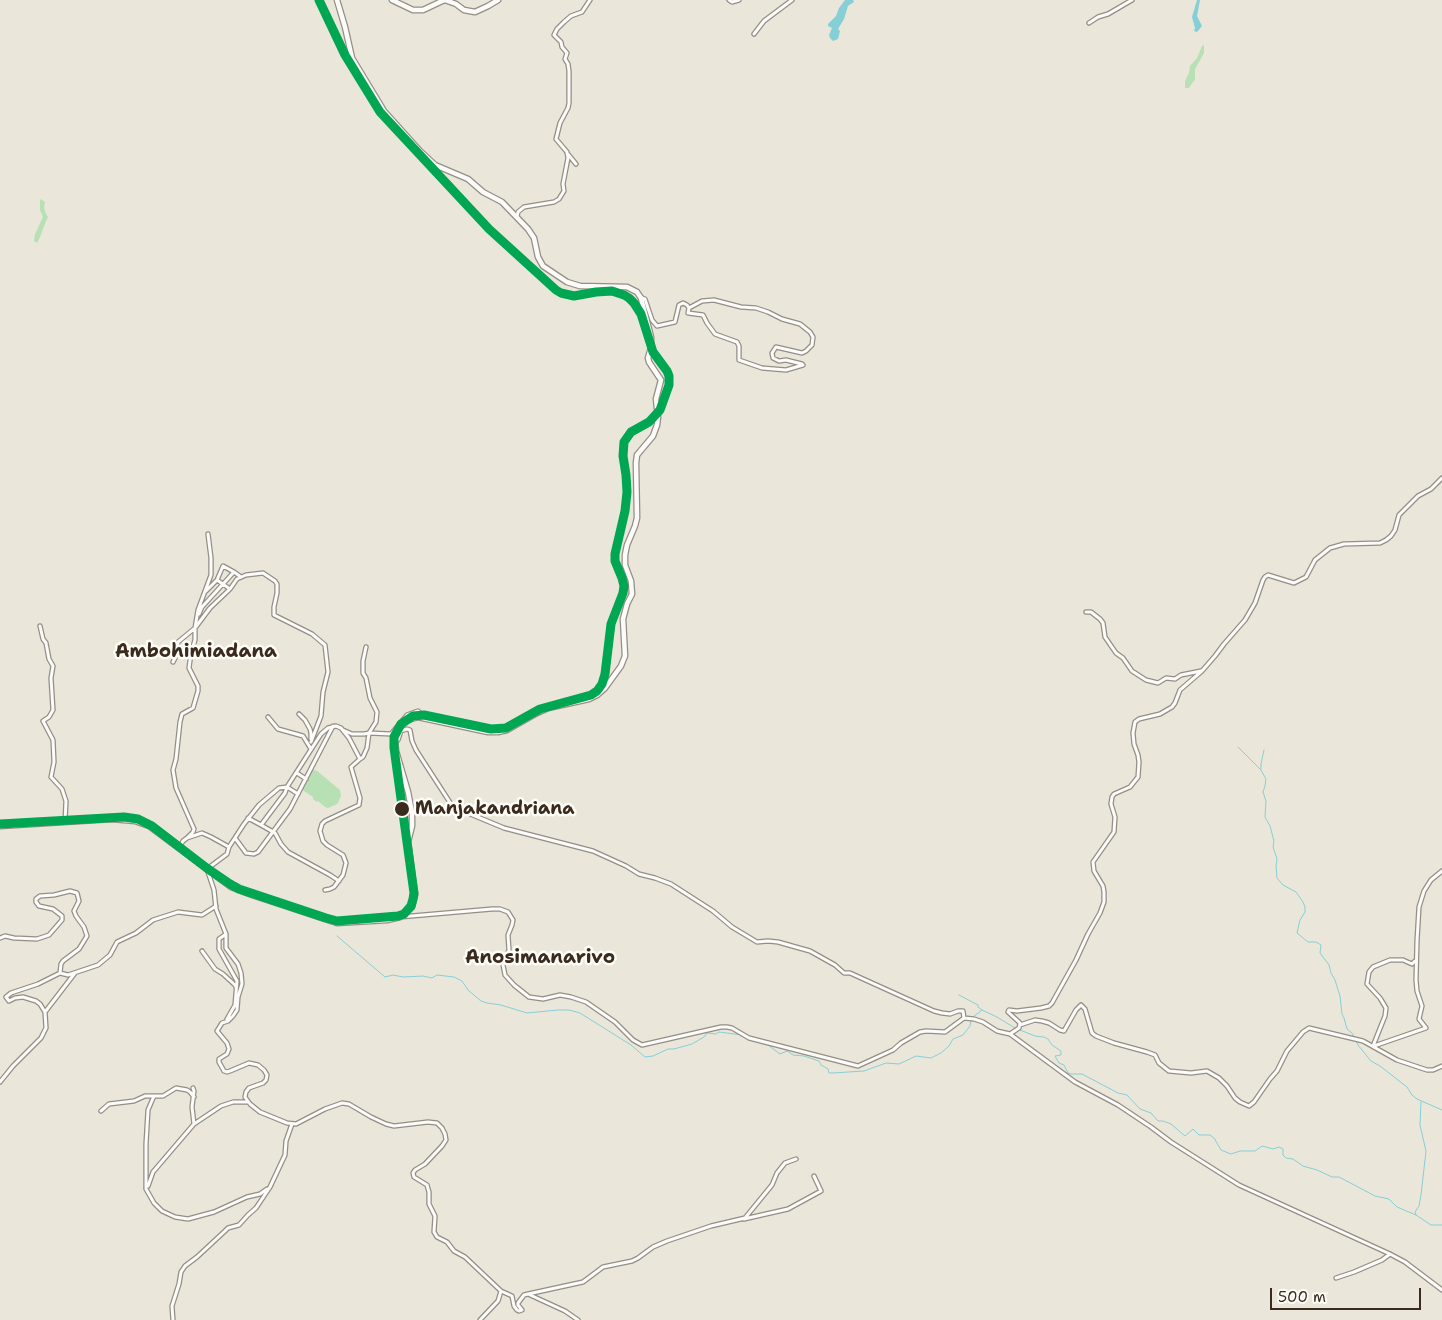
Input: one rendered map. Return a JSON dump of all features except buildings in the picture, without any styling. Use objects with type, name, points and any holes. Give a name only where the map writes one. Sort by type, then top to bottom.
[{"type":"main road","points":[[0,826],[112,819],[135,820],[149,826],[231,887],[337,923],[387,920],[400,917],[412,907],[415,895],[408,842],[412,826],[412,813],[396,751],[395,740],[398,730],[404,723],[418,717],[488,732],[507,730],[548,708],[589,699],[597,695],[605,688],[621,666],[625,656],[623,619],[632,594],[631,581],[625,564],[625,555],[637,518],[637,455],[652,436],[657,425],[656,399],[661,380],[649,362],[651,337],[641,298],[637,292],[627,287],[580,286],[567,282],[543,266],[538,257],[534,238],[502,202],[483,192],[468,179],[435,164],[420,151],[384,111],[352,58],[337,0]]},
{"type":"main road","points":[[392,0],[413,10],[423,10],[445,0],[456,4],[464,10],[475,12],[498,0]]},
{"type":"street","points":[[576,164],[556,139],[560,123],[568,108],[569,71],[565,59],[567,53],[562,47],[561,42],[554,35],[557,28],[564,22],[582,12],[590,0]]},
{"type":"street","points":[[729,0],[732,2],[739,0]]},
{"type":"street","points":[[754,34],[764,21],[792,0]]},
{"type":"street","points":[[1089,23],[1132,0]]},
{"type":"street","points":[[517,217],[518,212],[524,206],[554,202],[559,199],[564,191],[563,184],[568,158],[567,152]]},
{"type":"street","points":[[641,298],[644,299],[652,320],[657,326],[675,322],[679,305],[687,304],[690,308]]},
{"type":"street","points":[[714,300],[768,312],[782,319],[800,324],[813,336],[812,345],[802,353],[776,347],[773,351],[773,358],[779,361],[786,360],[803,365],[786,370],[762,368],[739,360],[739,346],[737,342],[715,334],[703,315],[688,312],[690,308],[702,302],[714,300]]},
{"type":"street","points":[[1019,1027],[1020,1023],[1008,1012],[1009,1010],[1041,1008],[1052,1003],[1100,913],[1104,902],[1104,892],[1103,886],[1094,871],[1093,862],[1114,832],[1116,817],[1111,804],[1112,797],[1114,794],[1130,787],[1138,777],[1139,762],[1134,744],[1133,725],[1139,719],[1160,714],[1176,703],[1180,690],[1202,671],[1251,612],[1265,577],[1268,576],[1294,584],[1306,577],[1316,560],[1330,548],[1344,544],[1380,543],[1386,540],[1395,530],[1399,515],[1418,496],[1431,489],[1442,478]]},
{"type":"street","points":[[179,849],[183,841],[194,829],[181,803],[173,770],[182,714],[193,708],[198,691],[198,686],[189,668],[195,640],[194,624],[211,575],[208,534]]},
{"type":"street","points":[[205,591],[217,580],[223,566],[241,577]]},
{"type":"street","points":[[196,619],[209,598],[234,572]]},
{"type":"street","points":[[173,662],[178,642],[195,628],[237,579],[246,575],[263,573],[277,584],[278,593],[274,614],[312,634],[325,646],[328,672],[323,692],[324,701],[321,716],[311,742]]},
{"type":"street","points":[[217,580],[230,589]]},
{"type":"street","points":[[209,598],[217,602]]},
{"type":"street","points":[[1086,612],[1091,612],[1103,623],[1105,637],[1116,653],[1123,658],[1132,671],[1146,680],[1158,683],[1166,678],[1175,679],[1181,675],[1202,671]]},
{"type":"street","points":[[40,626],[49,659],[53,666],[51,678],[53,710],[49,717],[43,721],[53,740],[54,762],[50,777],[62,789],[66,800],[65,822]]},
{"type":"street","points":[[325,890],[330,890],[339,881],[345,871],[346,859],[323,841],[320,831],[322,824],[359,805],[360,798],[351,766],[363,757],[367,748],[369,733],[375,724],[377,716],[363,673],[366,647]]},
{"type":"street","points":[[262,825],[324,730],[336,726],[357,735],[369,733],[392,734],[407,716],[418,711],[427,718]]},
{"type":"street","points":[[299,714],[305,720],[312,733],[311,750]]},
{"type":"street","points":[[268,717],[278,729],[303,736],[311,750]]},
{"type":"street","points":[[235,838],[246,853],[254,854],[290,809],[333,726]]},
{"type":"street","points":[[340,728],[360,759]]},
{"type":"street","points":[[395,740],[398,740],[401,731],[404,729],[410,730],[416,750],[451,804],[456,808],[504,828],[593,851],[639,874],[671,884],[701,903],[732,927],[757,942],[768,940],[810,951],[835,965],[844,973],[850,973],[942,1013],[950,1014],[963,1011],[966,1018]]},
{"type":"street","points":[[296,773],[306,779]]},
{"type":"street","points":[[298,794],[288,787],[279,788],[269,796],[248,818],[229,847],[227,854],[207,869],[214,890],[220,921],[226,934],[226,948],[238,964],[242,984],[237,1010],[217,1030],[227,1042],[229,1049],[227,1054],[219,1059],[218,1062],[224,1071],[230,1071],[249,1063],[258,1065],[264,1070],[267,1075],[266,1080],[253,1086],[246,1092],[246,1097],[260,1112],[292,1124],[296,1124],[320,1111],[342,1103],[349,1104],[371,1117],[394,1126],[428,1122],[437,1123],[446,1134],[446,1140],[432,1158],[415,1170],[412,1176],[426,1185],[429,1192],[429,1204],[435,1216],[434,1232],[437,1237],[446,1242],[454,1251],[465,1257],[501,1291],[512,1296],[514,1306],[519,1311],[522,1310],[518,1303],[524,1295],[582,1282],[603,1267],[638,1258],[653,1247],[710,1226],[788,1209],[821,1191],[814,1176]]},
{"type":"street","points":[[248,818],[273,832],[288,852],[339,881]]},
{"type":"street","points":[[187,838],[202,833],[229,847]]},
{"type":"street","points":[[1373,1046],[1426,1028],[1419,1019],[1422,1006],[1417,990],[1416,960],[1421,900],[1431,880],[1442,871]]},
{"type":"street","points":[[0,938],[5,936],[37,939],[49,935],[62,920],[62,916],[53,909],[39,906],[36,899],[40,896],[70,891],[77,893],[79,901],[74,911],[84,927],[86,936],[79,949],[63,961],[60,973]]},
{"type":"street","points":[[0,1082],[12,1066],[41,1038],[46,1028],[45,1012],[40,1004],[36,1001],[19,997],[9,1001],[6,997],[11,993],[38,984],[60,973],[68,975],[98,965],[110,955],[118,942],[136,933],[153,920],[178,912],[202,915],[216,906]]},
{"type":"street","points":[[400,917],[492,909],[508,912],[513,920],[508,935],[509,950],[503,965],[505,975],[514,985],[529,997],[543,999],[560,995],[586,1002],[616,1022],[633,1040],[642,1045],[727,1027],[749,1038],[858,1066],[893,1050],[920,1032],[945,1032],[966,1018],[974,1019],[987,1024],[997,1031],[1010,1034],[1074,1082],[1118,1105],[1171,1142],[1239,1185],[1406,1262],[1442,1290]]},
{"type":"street","points":[[226,934],[218,939],[219,949],[237,981],[235,1005],[230,1017],[226,1021]]},
{"type":"street","points":[[202,951],[215,969],[235,985],[236,990]]},
{"type":"street","points":[[1373,1046],[1385,1016],[1386,1008],[1380,998],[1367,984],[1369,972],[1373,967],[1382,962],[1403,960],[1412,964],[1416,960]]},
{"type":"street","points":[[45,1012],[75,973]]},
{"type":"street","points":[[1010,1034],[1019,1027],[1035,1020],[1049,1023],[1060,1030],[1064,1030],[1081,1005],[1085,1009],[1092,1033],[1096,1036],[1155,1055],[1159,1063],[1169,1071],[1191,1073],[1207,1071],[1219,1078],[1240,1102],[1249,1106],[1277,1071],[1288,1051],[1303,1032],[1309,1028],[1363,1040],[1405,1063],[1427,1070],[1433,1070],[1442,1066]]},
{"type":"street","points":[[101,1111],[108,1104],[134,1101],[145,1096],[163,1096],[176,1088],[190,1092],[194,1097]]},
{"type":"street","points":[[193,1088],[192,1107],[194,1124]]},
{"type":"street","points":[[154,1096],[148,1110],[146,1189],[154,1203],[162,1211],[175,1217],[188,1219],[214,1212],[247,1197],[260,1194],[270,1187]]},
{"type":"street","points":[[146,1189],[153,1172],[194,1124],[221,1106],[233,1102],[249,1102]]},
{"type":"street","points":[[173,1320],[172,1306],[180,1284],[181,1272],[185,1266],[225,1231],[239,1225],[256,1208],[270,1187],[285,1155],[286,1141],[292,1124]]},
{"type":"street","points":[[741,1219],[745,1218],[772,1185],[777,1173],[786,1163],[796,1159]]},
{"type":"street","points":[[1336,1278],[1382,1260],[1390,1254]]},
{"type":"street","points":[[480,1320],[493,1307],[500,1297],[501,1291]]},
{"type":"street","points":[[528,1294],[578,1320]]},
{"type":"green space","points":[[1204,45],[1204,53],[1195,69],[1195,79],[1189,88],[1185,88],[1185,81],[1190,66]]},
{"type":"green space","points":[[40,199],[45,202],[44,208],[48,217],[37,243],[34,241],[35,234],[43,217],[40,210]]},
{"type":"green space","points":[[312,769],[340,790],[341,796],[338,803],[328,808],[325,807],[301,789]]},
{"type":"water","points":[[845,0],[853,0],[854,2],[848,6],[844,19],[838,29],[840,31],[838,39],[833,41],[829,35],[832,28],[828,24],[836,16]]},
{"type":"water","points":[[1197,0],[1200,0],[1197,16],[1202,26],[1197,32],[1194,31],[1192,17]]},
{"type":"waterway","points":[[1238,747],[1261,770],[1266,779],[1263,792],[1266,801],[1265,817],[1270,826],[1274,841],[1273,847],[1277,859],[1277,878],[1283,885],[1296,892],[1303,902],[1305,912],[1300,920],[1297,933],[1308,942],[1316,942],[1321,945],[1320,953],[1329,965],[1335,980],[1347,1029],[1352,1033],[1358,1045],[1371,1061],[1407,1087],[1417,1099],[1442,1110]]},
{"type":"waterway","points":[[1261,769],[1264,750]]},
{"type":"waterway","points":[[337,936],[385,977],[393,975],[432,978],[437,975],[454,977],[462,981],[468,990],[481,1001],[487,1003],[527,1013],[558,1010],[580,1013],[631,1045],[645,1057],[653,1056],[668,1049],[692,1044],[707,1033],[716,1034],[719,1032],[742,1035]]},
{"type":"waterway","points":[[959,995],[978,1005],[982,1010]]},
{"type":"waterway","points":[[973,1017],[982,1010],[1015,1028],[1048,1039],[1052,1045],[1061,1051],[1061,1055],[1055,1056],[1059,1063],[1064,1065],[1068,1073],[1082,1074],[1118,1093],[1127,1095],[1140,1109],[1151,1113],[1158,1121],[1171,1124],[1185,1136],[1193,1129],[1199,1135],[1210,1135],[1221,1150],[1231,1154],[1240,1151],[1255,1151],[1262,1146],[1273,1149],[1279,1147],[1283,1149],[1283,1155],[1286,1158],[1293,1159],[1303,1166],[1332,1177],[1339,1177],[1375,1196],[1389,1199],[1397,1207],[1416,1215],[1431,1225],[1442,1225]]},
{"type":"waterway","points":[[747,1039],[768,1045],[780,1054],[787,1051],[793,1055],[819,1061],[821,1065],[828,1069],[829,1073],[864,1071],[886,1063],[899,1064],[916,1056],[931,1058],[941,1053],[949,1046],[953,1039],[963,1035],[970,1026],[971,1021]]},
{"type":"waterway","points":[[1416,1215],[1415,1212],[1419,1206],[1421,1195],[1426,1151],[1420,1125],[1421,1102]]},
{"type":"transit line","points":[[0,824],[124,817],[138,819],[152,826],[208,869],[239,889],[337,921],[398,916],[404,914],[411,906],[414,893],[394,748],[394,737],[401,724],[413,716],[424,715],[491,729],[506,728],[540,709],[591,695],[602,684],[611,624],[624,586],[615,561],[627,492],[623,456],[624,442],[631,432],[649,422],[660,410],[669,385],[667,371],[653,352],[641,314],[629,298],[612,291],[574,296],[561,293],[489,229],[380,112],[345,55],[319,0]]},
{"type":"place","name":"Manjakandriana","points":[[402,809]]},
{"type":"district","name":"Ambohimiadana","points":[[196,652]]},
{"type":"district","name":"Anosimanarivo","points":[[540,958]]}]
